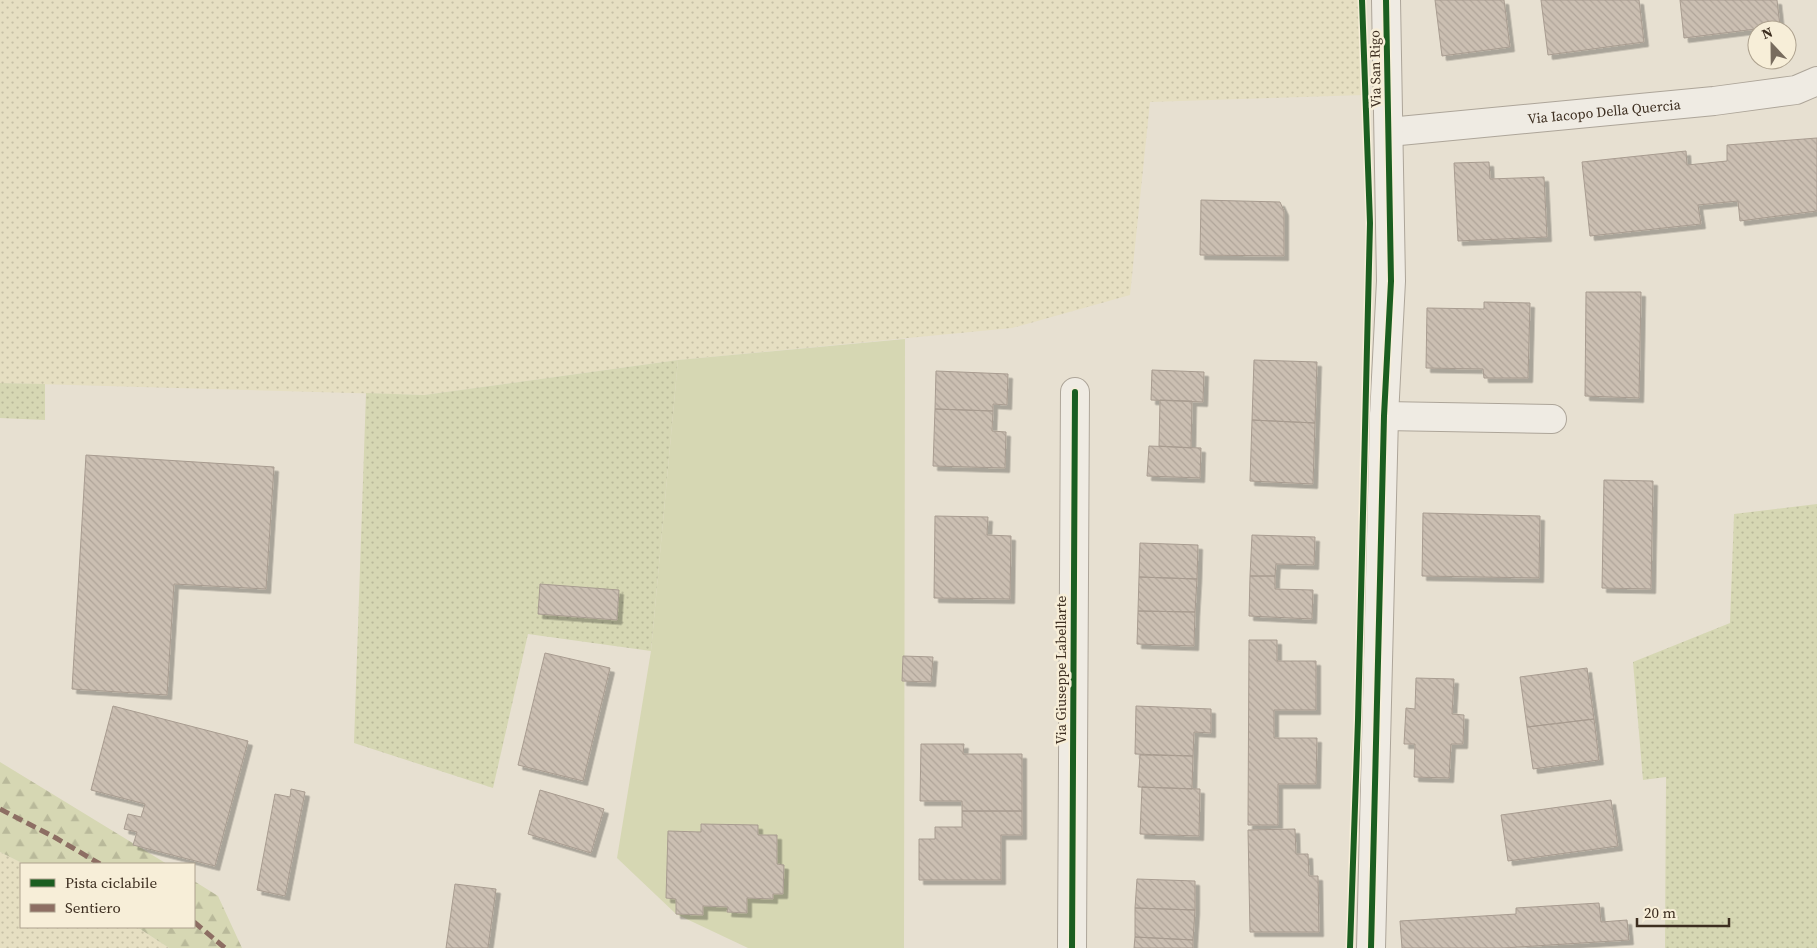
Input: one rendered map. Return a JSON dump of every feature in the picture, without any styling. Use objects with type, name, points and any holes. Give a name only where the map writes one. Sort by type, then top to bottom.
[{"type":"street","name":"Via San Rigo","points":[[1371,948],[1384,416],[1391,281],[1386,0]]},
{"type":"street","name":"Via Iacopo Della Quercia","points":[[1389,132],[1714,101],[1796,90],[1817,82]]},
{"type":"street","name":"Via Giuseppe Labellarte","points":[[1072,948],[1075,392]]},
{"type":"street","points":[[1384,416],[1552,419]]},
{"type":"shaded area","points":[[0,0],[1362,0],[1366,95],[1150,102],[1130,295],[1012,328],[678,360],[424,395],[0,383]]},
{"type":"shaded area","points":[[0,852],[22,863],[20,863],[20,928],[139,928],[169,948],[0,948]]},
{"type":"green space","points":[[905,339],[904,948],[748,948],[676,914],[617,858],[651,651],[678,360]]},
{"type":"green space","points":[[678,360],[651,651],[528,634],[493,788],[354,743],[366,393],[424,395]]},
{"type":"green space","points":[[0,383],[45,384],[45,420],[0,418]]},
{"type":"green space","points":[[1817,504],[1817,948],[1665,948],[1666,777],[1643,780],[1633,662],[1730,623],[1734,514]]},
{"type":"green space","points":[[0,762],[165,863],[22,863],[0,852]]},
{"type":"green space","points":[[195,882],[218,896],[242,948],[169,948],[139,928],[195,928]]},
{"type":"building","points":[[1435,0],[1504,0],[1510,47],[1442,56]]},
{"type":"building","points":[[1541,0],[1639,0],[1644,42],[1548,55]]},
{"type":"building","points":[[1680,0],[1777,0],[1779,20],[1747,20],[1747,30],[1684,38]]},
{"type":"building","points":[[1817,138],[1817,211],[1740,221],[1738,201],[1698,205],[1701,224],[1590,236],[1582,162],[1686,151],[1687,165],[1727,161],[1727,145]]},
{"type":"building","points":[[1489,162],[1490,179],[1544,177],[1547,237],[1458,241],[1454,163]]},
{"type":"building","points":[[1201,200],[1280,202],[1284,211],[1284,256],[1200,255]]},
{"type":"building","points":[[1586,292],[1641,292],[1639,398],[1585,396]]},
{"type":"building","points":[[1484,302],[1530,303],[1528,378],[1484,378],[1483,369],[1426,368],[1427,308],[1484,309]]},
{"type":"building","points":[[1254,360],[1317,362],[1315,423],[1252,420]]},
{"type":"building","points":[[1152,370],[1204,372],[1203,402],[1151,400]]},
{"type":"building","points":[[936,371],[1008,374],[1007,405],[993,404],[993,411],[935,409]]},
{"type":"building","points":[[1160,400],[1192,401],[1191,448],[1159,446]]},
{"type":"building","points":[[935,409],[993,411],[992,431],[1006,432],[1005,468],[933,466]]},
{"type":"building","points":[[1252,420],[1315,423],[1313,484],[1250,481]]},
{"type":"building","points":[[1149,446],[1201,448],[1200,478],[1147,476]]},
{"type":"building","points":[[86,455],[274,467],[266,589],[174,584],[167,695],[72,689]]},
{"type":"building","points":[[1604,480],[1653,481],[1651,589],[1602,588]]},
{"type":"building","points":[[1423,513],[1540,516],[1539,578],[1422,576]]},
{"type":"building","points":[[935,516],[988,517],[987,535],[1011,536],[1010,599],[934,598]]},
{"type":"building","points":[[1252,535],[1315,537],[1314,565],[1276,564],[1275,576],[1250,576]]},
{"type":"building","points":[[1140,543],[1198,545],[1197,579],[1139,577]]},
{"type":"building","points":[[1250,576],[1275,576],[1275,589],[1313,590],[1312,619],[1249,616]]},
{"type":"building","points":[[1139,577],[1197,579],[1195,612],[1138,611]]},
{"type":"building","points":[[540,584],[619,590],[617,620],[538,614]]},
{"type":"building","points":[[1138,611],[1195,612],[1194,646],[1137,644]]},
{"type":"building","points":[[1249,640],[1277,640],[1277,661],[1316,661],[1316,710],[1274,710],[1274,738],[1317,738],[1316,784],[1278,784],[1278,825],[1248,825]]},
{"type":"building","points":[[545,653],[610,668],[583,781],[518,765]]},
{"type":"building","points":[[903,656],[933,657],[931,682],[902,681]]},
{"type":"building","points":[[1587,668],[1594,719],[1527,727],[1520,677]]},
{"type":"building","points":[[1416,678],[1454,679],[1452,714],[1464,715],[1463,744],[1451,744],[1449,778],[1414,777],[1415,744],[1404,744],[1406,708],[1415,709]]},
{"type":"building","points":[[113,706],[248,741],[215,866],[133,845],[137,832],[124,829],[128,814],[141,817],[145,804],[91,790]]},
{"type":"building","points":[[1136,706],[1211,709],[1211,733],[1194,732],[1193,756],[1135,754]]},
{"type":"building","points":[[1594,719],[1599,760],[1533,769],[1527,727]]},
{"type":"building","points":[[921,744],[964,744],[963,754],[1022,754],[1022,811],[962,811],[962,801],[920,801]]},
{"type":"building","points":[[1140,755],[1193,756],[1192,789],[1138,787]]},
{"type":"building","points":[[1142,787],[1200,789],[1199,836],[1140,834]]},
{"type":"building","points":[[291,789],[305,792],[285,896],[257,890],[275,794],[290,797]]},
{"type":"building","points":[[540,790],[604,809],[591,853],[528,834]]},
{"type":"building","points":[[1611,800],[1618,846],[1508,861],[1501,815]]},
{"type":"building","points":[[962,811],[1022,811],[1022,835],[1001,835],[1001,880],[919,880],[919,839],[935,839],[935,827],[962,827]]},
{"type":"building","points":[[701,824],[758,825],[758,835],[777,835],[777,864],[784,865],[783,894],[773,894],[773,899],[747,898],[747,913],[727,912],[728,907],[703,906],[703,915],[676,914],[676,899],[666,898],[668,831],[701,832]]},
{"type":"building","points":[[1295,829],[1296,854],[1308,854],[1309,876],[1318,876],[1319,932],[1250,932],[1248,830]]},
{"type":"building","points":[[1137,879],[1195,881],[1195,910],[1135,908]]},
{"type":"building","points":[[455,884],[496,889],[488,948],[446,948]]},
{"type":"building","points":[[1599,903],[1601,922],[1627,920],[1629,940],[1503,948],[1402,948],[1400,921],[1516,914],[1516,908]]},
{"type":"building","points":[[1135,908],[1195,910],[1193,940],[1135,937]]},
{"type":"building","points":[[1135,937],[1193,940],[1193,948],[1134,948]]},
{"type":"marked path","points":[[0,809],[56,838],[98,863]]},
{"type":"marked path","points":[[195,923],[225,948]]},
{"type":"cycle path","points":[[1350,948],[1358,720],[1370,223],[1362,0]]},
{"type":"cycle path","points":[[1371,948],[1384,416],[1391,281],[1386,0]]},
{"type":"cycle path","points":[[1072,948],[1075,392]]}]
